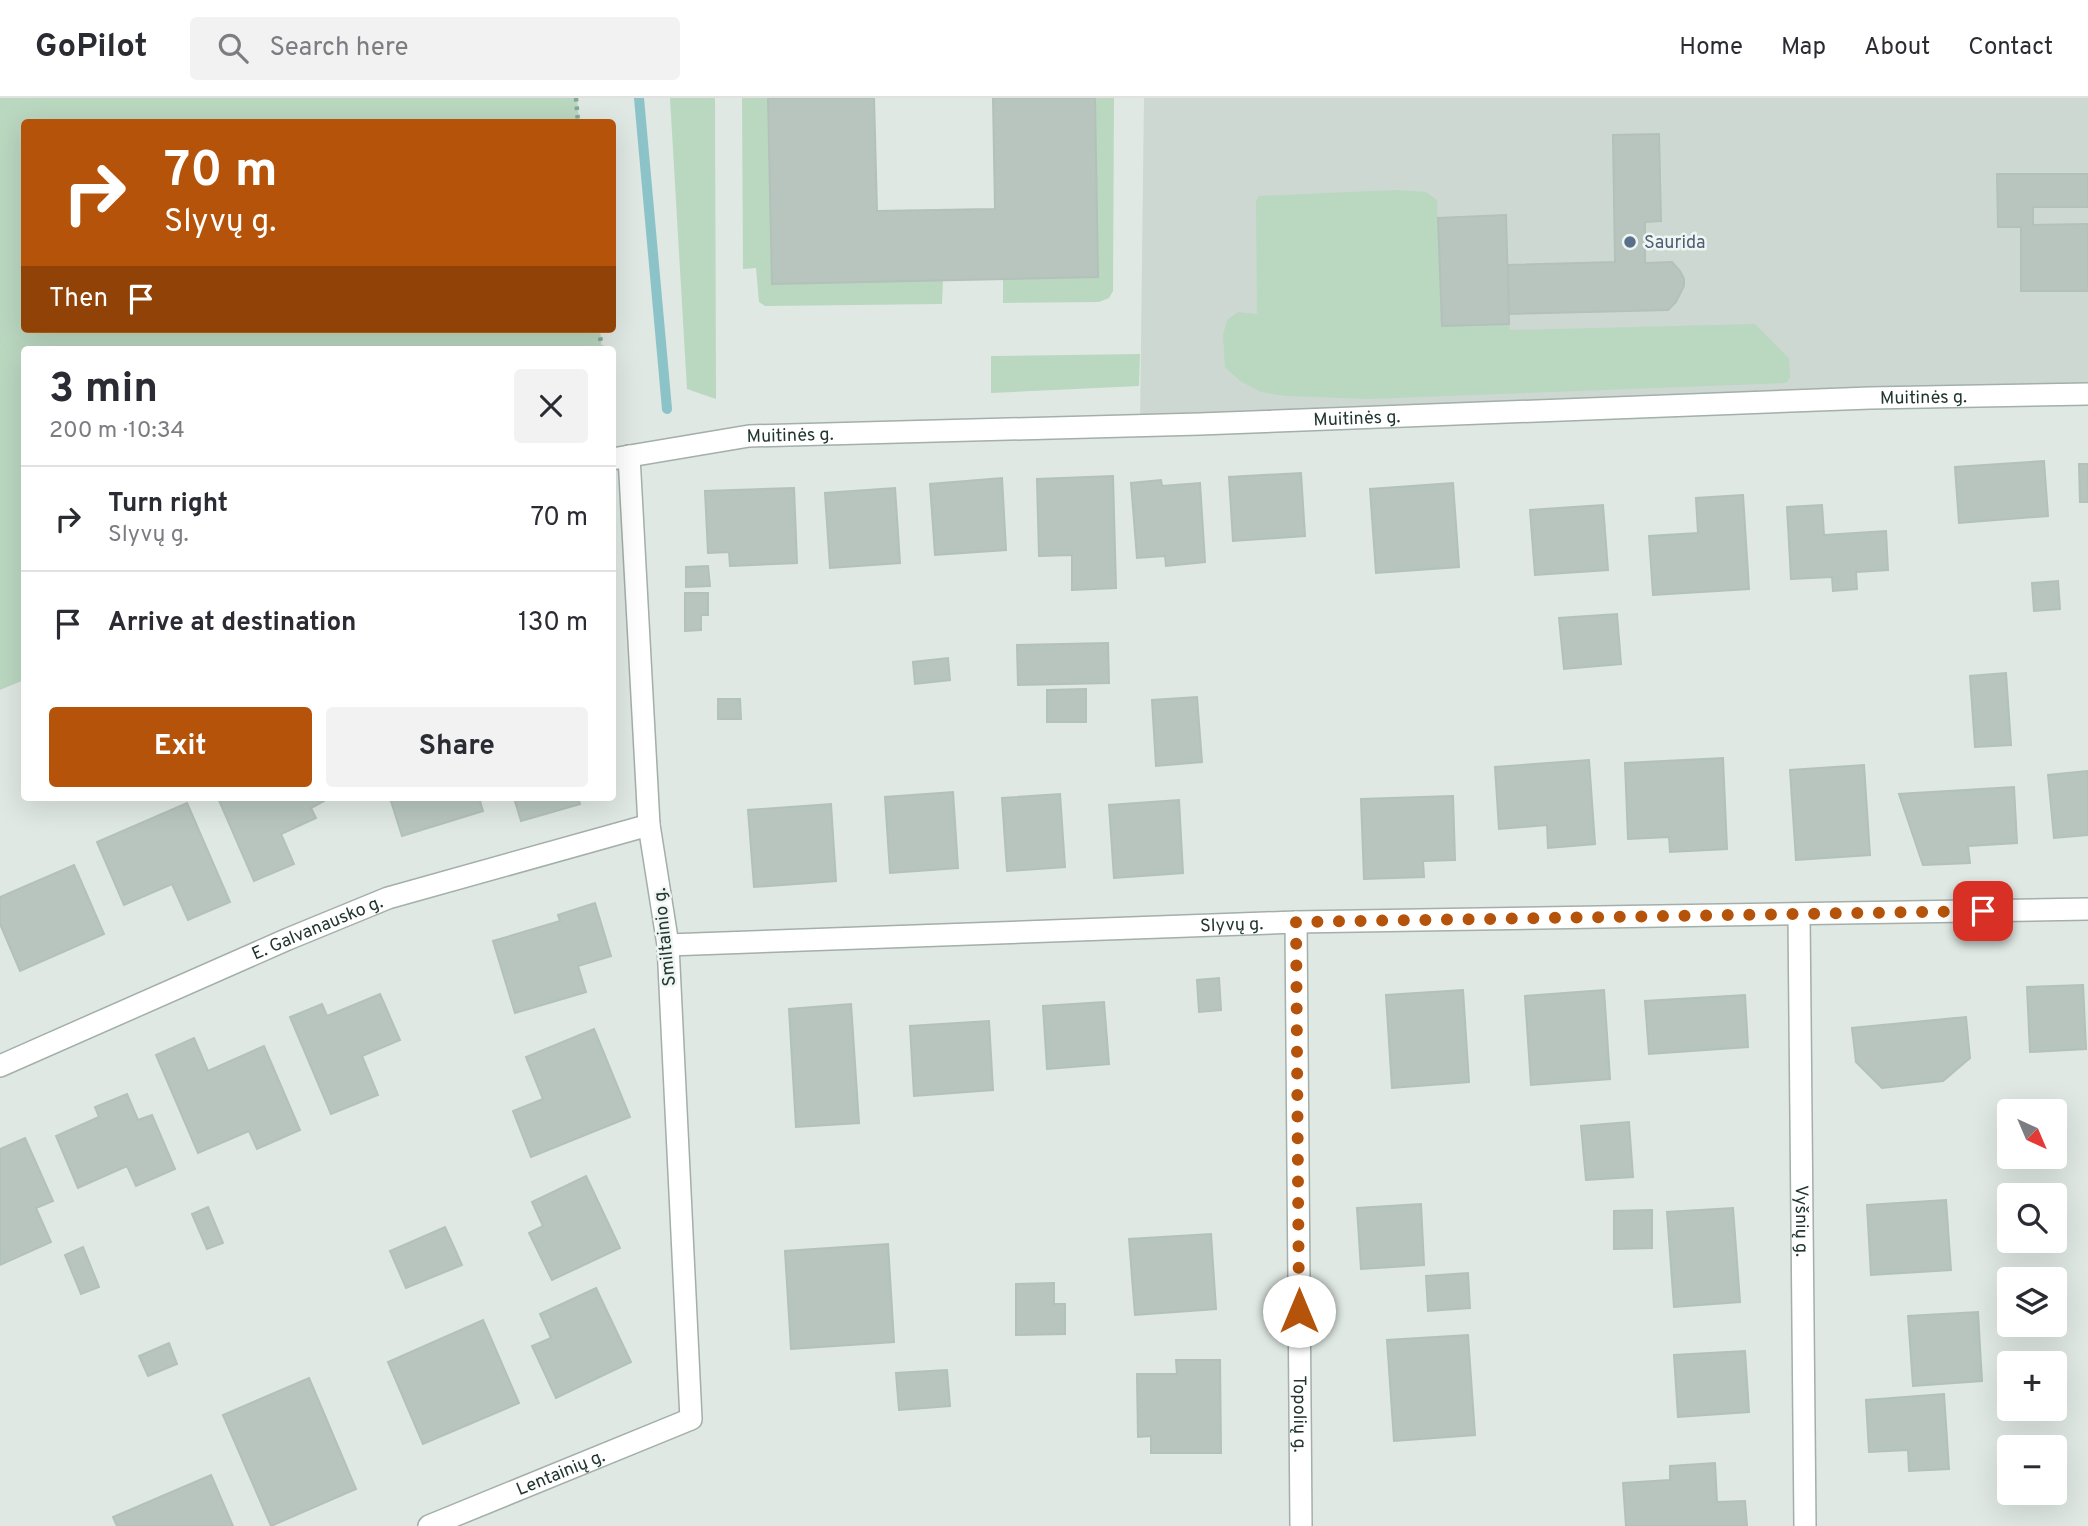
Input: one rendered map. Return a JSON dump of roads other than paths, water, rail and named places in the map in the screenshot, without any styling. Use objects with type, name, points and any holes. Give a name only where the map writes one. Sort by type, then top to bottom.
[{"type":"street","name":"Muitinės g.","points":[[621,457],[749,436],[1200,424],[1870,398],[2088,394]]},
{"type":"street","name":"Smiltainio g.","points":[[621,457],[649,825],[668,945],[691,1419]]},
{"type":"street","name":"E. Galvanausko g.","points":[[0,1066],[288,939],[388,898],[649,825]]},
{"type":"street","name":"Slyvų g.","points":[[668,945],[1296,922],[2088,909]]},
{"type":"street","name":"Vyšnių g.","points":[[1799,915],[1805,1526]]},
{"type":"street","name":"Topolių g.","points":[[1296,922],[1301,1526]]},
{"type":"street","name":"Lentainių g.","points":[[429,1526],[691,1419]]},
{"type":"waterway","points":[[639,98],[667,409]]},
{"type":"place","name":"Saurida","points":[[1630,242]]}]
